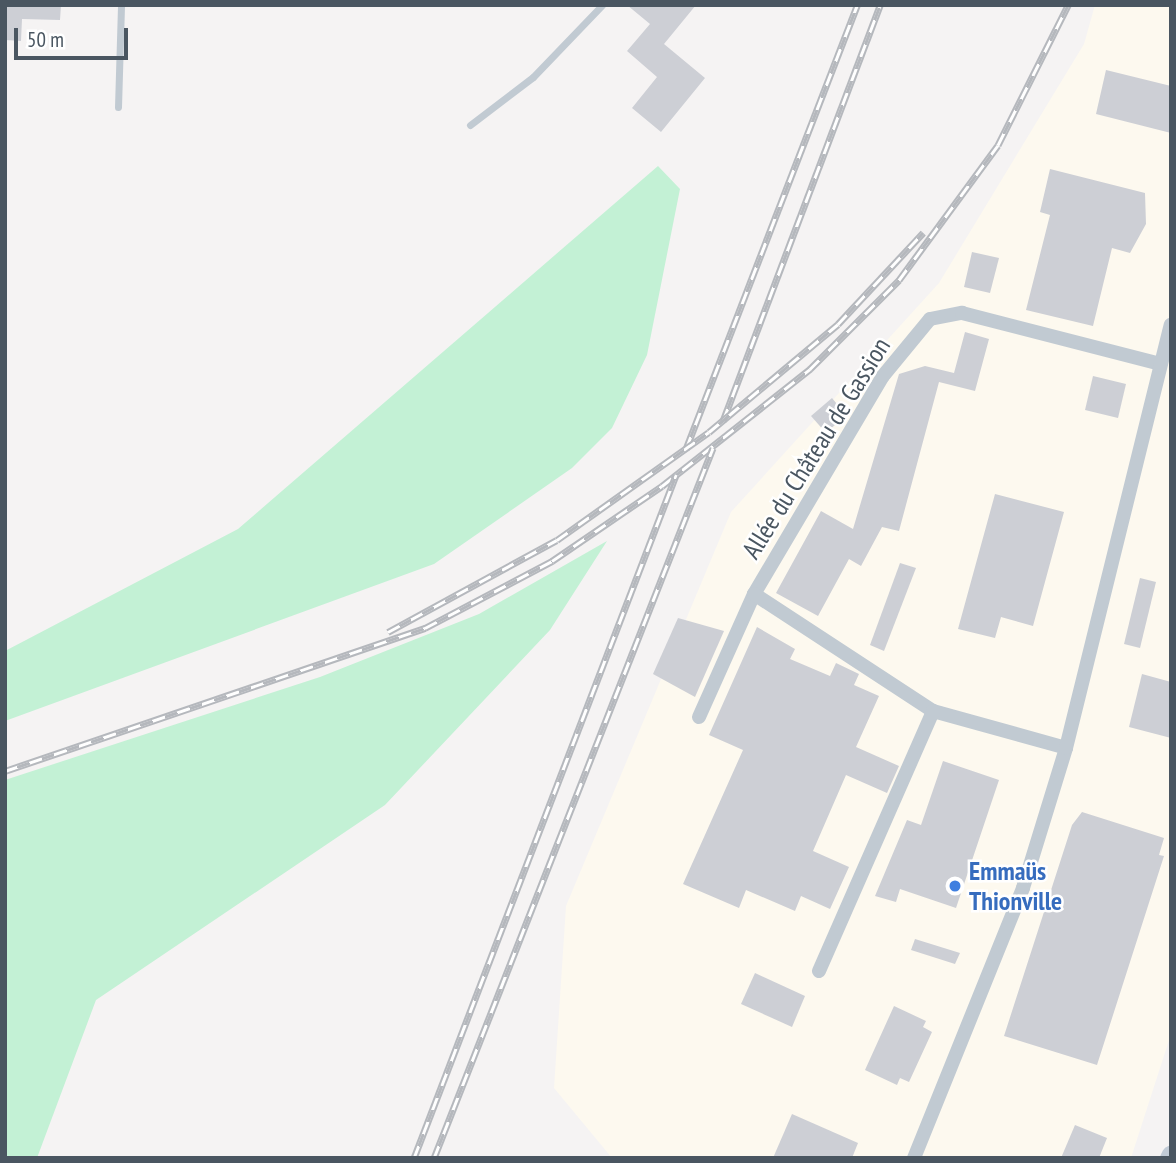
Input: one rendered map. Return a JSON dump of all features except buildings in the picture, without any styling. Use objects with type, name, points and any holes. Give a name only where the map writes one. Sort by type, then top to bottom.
[{"type":"street","name":"Allée du Château de Gassion","points":[[699,717],[754,594],[883,376],[930,319],[962,313],[1161,364]]},
{"type":"street","points":[[914,1158],[1019,900],[1066,748],[1171,325]]},
{"type":"street","name":"Allée du Château de Gassion","points":[[754,594],[933,711],[1066,748]]},
{"type":"street","points":[[819,971],[933,711]]},
{"type":"lane","points":[[118,107],[121,5]]},
{"type":"lane","points":[[470,125],[533,77],[602,5]]},
{"type":"shaded area","points":[[1095,5],[1171,5],[1171,1034],[1131,1158],[612,1158],[554,1088],[566,906],[731,512],[939,283],[1084,44]]},
{"type":"green space","points":[[658,166],[680,189],[647,355],[612,428],[572,468],[434,564],[5,721],[5,651],[238,529]]},
{"type":"green space","points":[[607,541],[550,630],[385,805],[96,1000],[37,1158],[5,1158],[5,780],[320,677],[479,614]]},
{"type":"railway","points":[[686,449],[857,5]]},
{"type":"railway","points":[[723,421],[880,5]]},
{"type":"railway","points":[[5,771],[425,628],[552,561],[662,486],[810,369],[899,280],[998,145],[1068,5]]},
{"type":"railway","points":[[388,632],[557,540],[709,432],[838,324],[923,233]]},
{"type":"railway","points":[[434,1158],[713,448]]},
{"type":"railway","points":[[414,1158],[676,475]]},
{"type":"place","name":"Emmaüs Thionville","points":[[955,886]]}]
